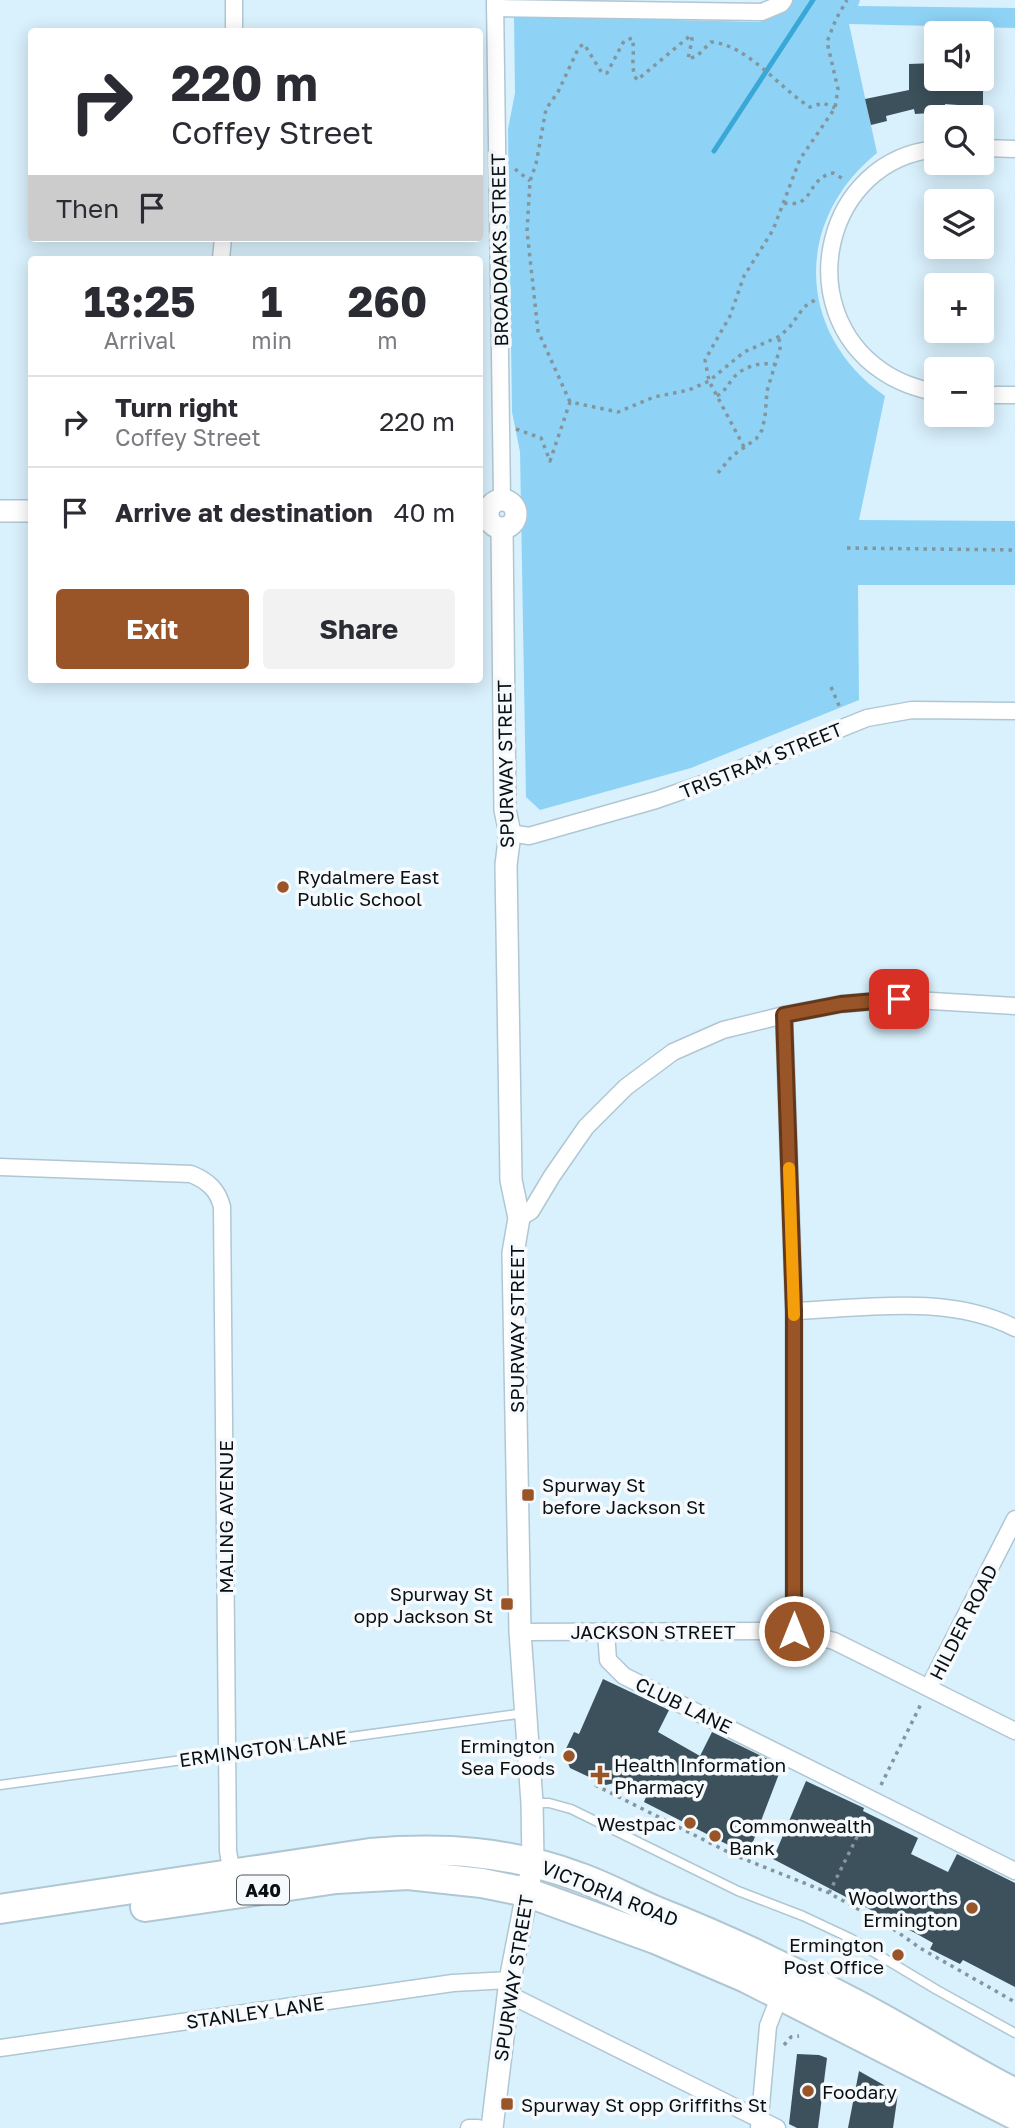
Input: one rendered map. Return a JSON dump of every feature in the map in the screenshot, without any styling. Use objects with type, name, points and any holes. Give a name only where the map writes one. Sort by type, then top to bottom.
[{"type":"highway","name":"VICTORIA ROAD","points":[[0,1909],[370,1853],[416,1849],[458,1850],[533,1862],[579,1877],[748,1949],[850,2001],[964,2067],[1015,2093]]},
{"type":"highway","name":"VICTORIA ROAD","points":[[0,1927],[335,1879],[376,1876],[445,1877],[526,1892],[655,1939],[780,1995],[1015,2115]]},
{"type":"street","points":[[234,0],[234,28]]},
{"type":"street","points":[[495,4],[683,5],[762,12],[784,0]]},
{"type":"street","name":"BROADOAKS STREET","points":[[493,514],[502,424],[495,4]]},
{"type":"street","points":[[994,148],[1015,149]]},
{"type":"street","points":[[924,151],[887,164],[858,188],[837,223],[830,255],[830,294],[837,315],[853,344],[880,370],[909,386],[924,390]]},
{"type":"street","points":[[994,395],[1015,395]]},
{"type":"street","points":[[0,511],[28,511]]},
{"type":"street","name":"SPURWAY STREET","points":[[492,2128],[509,1987],[533,1862],[532,1803],[520,1632],[513,1253],[519,1217],[511,1180],[506,865],[510,833],[505,810],[493,514]]},
{"type":"street","name":"TRISTRAM STREET","points":[[510,833],[529,836],[656,800],[867,718],[912,710],[1015,711]]},
{"type":"street","points":[[519,1217],[531,1212],[586,1127],[626,1087],[673,1052],[710,1035],[784,1015],[841,1004],[899,999],[1015,1006]]},
{"type":"street","points":[[784,1015],[794,1311],[794,1631]]},
{"type":"street","name":"MALING AVENUE","points":[[0,1167],[191,1174],[202,1178],[219,1196],[222,1207],[228,1852],[232,1874]]},
{"type":"street","points":[[794,1311],[947,1307],[977,1313],[1015,1328]]},
{"type":"street","name":"HILDER ROAD","points":[[926,1694],[1015,1519]]},
{"type":"street","name":"CLUB LANE","points":[[606,1631],[608,1660],[624,1676],[1015,1871]]},
{"type":"street","name":"JACKSON STREET","points":[[520,1632],[794,1631],[834,1641],[926,1694],[1015,1731]]},
{"type":"street","name":"STANLEY LANE","points":[[0,2048],[453,1983],[509,1987],[759,2124],[777,2128]]},
{"type":"street","points":[[759,2124],[768,2026],[780,1995]]},
{"type":"street","points":[[469,2128],[478,2128]]},
{"type":"lane","name":"ERMINGTON LANE","points":[[0,1785],[526,1713]]},
{"type":"lane","points":[[532,1803],[549,1802],[571,1809],[738,1891],[850,1938],[1015,2033]]},
{"type":"path","points":[[744,447],[709,381],[705,360],[730,316],[744,276],[773,230],[800,159],[835,108],[838,89],[827,42],[847,0]]},
{"type":"path","points":[[502,424],[541,438],[550,461],[570,402],[538,331],[527,231],[530,181],[537,164],[546,109],[558,92],[579,47],[584,44],[601,73],[607,73],[624,41],[632,38],[635,47],[632,73],[637,80],[691,35],[688,59],[697,56],[711,42],[720,42],[742,54],[810,107],[823,103],[835,108]]},
{"type":"path","points":[[784,204],[795,205],[805,201],[817,180],[833,173],[858,188]]},
{"type":"path","points":[[570,402],[618,412],[654,397],[689,390],[709,381],[744,352],[778,337],[789,328],[804,307],[815,299],[830,294]]},
{"type":"path","points":[[718,473],[732,456],[756,439],[762,430],[767,391],[781,345],[778,337]]},
{"type":"path","points":[[717,396],[735,377],[755,364],[767,362],[777,365]]},
{"type":"path","points":[[847,548],[1015,550]]},
{"type":"path","points":[[831,687],[841,710]]},
{"type":"path","points":[[880,1787],[926,1694]]},
{"type":"path","points":[[595,1785],[734,1855],[829,1893],[1015,2002]]},
{"type":"path","points":[[829,1893],[871,1809]]},
{"type":"path","points":[[782,2047],[791,2036],[799,2035]]},
{"type":"shaded area","points":[[792,0],[860,0],[858,6],[1015,8],[1015,28],[994,27],[994,21],[924,21],[924,26],[849,24],[877,153],[850,180],[830,211],[819,243],[816,277],[821,310],[834,341],[856,371],[885,396],[859,520],[1015,521],[1015,585],[858,585],[859,700],[691,768],[540,810],[526,797],[520,452],[512,412],[508,129],[515,93],[514,16],[759,22],[775,16]]},
{"type":"building","points":[[924,63],[924,91],[983,91],[983,105],[924,105],[924,113],[915,114],[914,109],[886,116],[887,121],[871,125],[865,99],[909,90],[909,64]]},
{"type":"building","points":[[603,1679],[669,1710],[658,1732],[700,1756],[712,1732],[782,1766],[748,1855],[644,1802],[648,1792],[618,1777],[614,1783],[606,1785],[570,1768],[564,1753],[574,1732],[579,1734]]},
{"type":"building","points":[[806,1781],[864,1808],[863,1811],[918,1838],[911,1854],[948,1872],[957,1854],[1015,1883],[1015,1987],[963,1960],[960,1964],[930,1949],[933,1943],[773,1859]]},
{"type":"building","name":"Foodary","points":[[797,2054],[827,2058],[818,2128],[797,2128],[789,2124]]},
{"type":"building","points":[[859,2071],[898,2093],[893,2128],[848,2128]]},
{"type":"waterway","points":[[714,151],[813,0]]},
{"type":"slow traffic","points":[[789,1168],[794,1315]]},
{"type":"place","name":"Rydalmere East Public School","points":[[283,887]]},
{"type":"place","name":"Spurway St before Jackson St","points":[[528,1495]]},
{"type":"place","name":"Spurway St opp Jackson St","points":[[507,1604]]},
{"type":"place","name":"Ermington Sea Foods","points":[[569,1756]]},
{"type":"place","name":"Health Information Pharmacy","points":[[600,1775]]},
{"type":"place","name":"Westpac","points":[[690,1823]]},
{"type":"place","name":"Commonwealth Bank","points":[[715,1836]]},
{"type":"place","name":"Woolworths Ermington","points":[[972,1908]]},
{"type":"place","name":"Ermington Post Office","points":[[898,1955]]},
{"type":"place","name":"Foodary","points":[[808,2091]]},
{"type":"place","name":"Spurway St opp Griffiths St","points":[[507,2104]]},
{"type":"route","points":[[794,1631],[794,1311],[784,1015],[841,1004],[899,999]]}]
